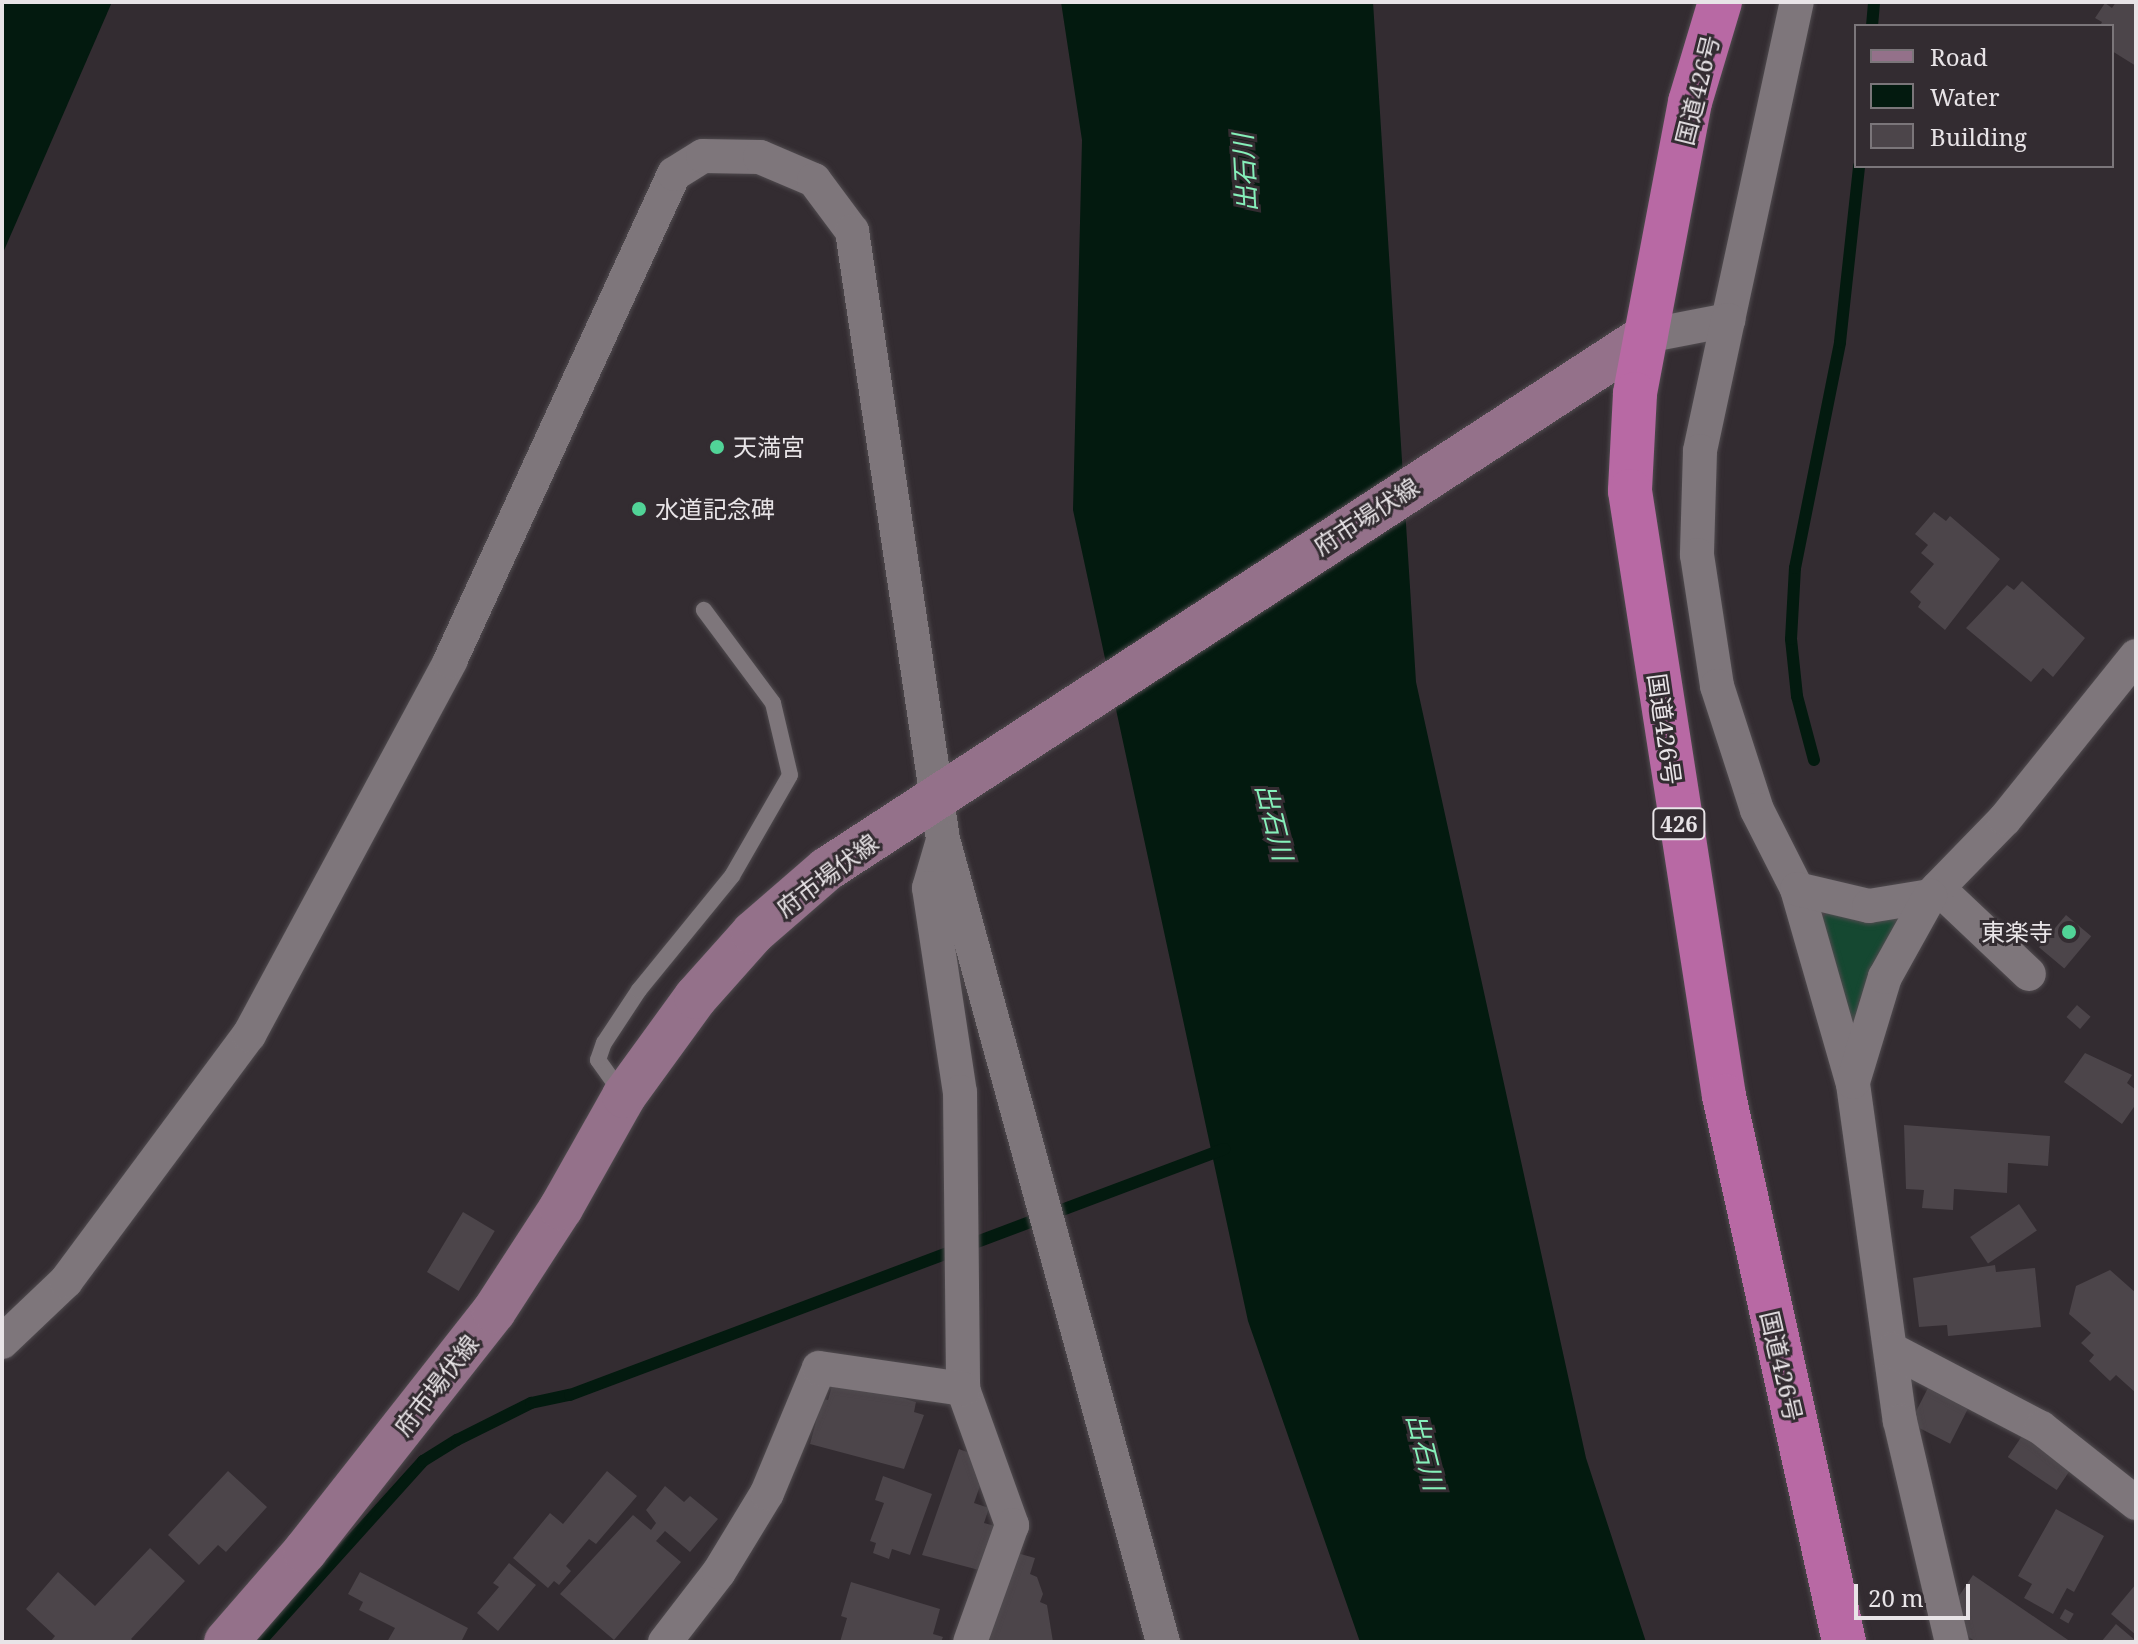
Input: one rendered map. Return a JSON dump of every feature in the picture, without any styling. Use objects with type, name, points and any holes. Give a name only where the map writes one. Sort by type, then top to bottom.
[{"type":"highway","name":"国道426号","points":[[1720,2],[1690,102],[1635,394],[1630,491],[1691,907],[1724,1096],[1844,1642]]},
{"type":"main road","name":"府市場伏線","points":[[226,1642],[313,1541],[494,1311],[561,1208],[624,1096],[696,997],[753,933],[827,869],[1542,399],[1646,336]]},
{"type":"street","points":[[1797,2],[1700,451],[1697,555],[1717,686],[1757,810],[1797,889],[1853,1084],[1918,1513],[1952,1642]]},
{"type":"street","points":[[2,1342],[66,1281],[249,1035],[450,661],[674,174],[703,156],[760,157],[790,167],[814,180],[852,231],[943,839],[1163,1642]]},
{"type":"street","points":[[1646,336],[1728,320]]},
{"type":"street","points":[[1853,1084],[1885,977],[1934,892],[2005,819],[2136,656]]},
{"type":"street","points":[[943,839],[929,888],[960,1092],[963,1389],[1012,1525],[970,1642]]},
{"type":"street","points":[[1797,889],[1869,906],[1934,892]]},
{"type":"street","points":[[1934,892],[2029,974]]},
{"type":"street","points":[[1892,1350],[2041,1428],[2136,1503]]},
{"type":"street","points":[[665,1642],[719,1572],[767,1493],[819,1368],[963,1389]]},
{"type":"lane","points":[[624,1096],[598,1060],[604,1043],[639,990],[732,876],[790,775],[773,703],[704,610]]},
{"type":"green space","points":[[1826,913],[1900,916],[1859,1001],[1854,1030],[1822,919]]},
{"type":"water","points":[[2,2],[112,2],[2,255]]},
{"type":"water","name":"出石川","points":[[1061,2],[1373,2],[1416,682],[1586,1458],[1646,1642],[1360,1642],[1248,1321],[1073,510],[1082,140]]},
{"type":"building","points":[[2116,2],[2136,2],[2136,66],[2114,52],[2114,24],[2101,24],[2095,18],[2105,3],[2112,8]]},
{"type":"building","points":[[1934,512],[1946,521],[1950,516],[2000,559],[1945,630],[1918,607],[1921,602],[1910,592],[1934,564],[1921,553],[1928,545],[1915,534]]},
{"type":"building","points":[[2022,581],[2085,638],[2053,677],[2043,668],[2031,682],[1966,628],[2007,585],[2014,590]]},
{"type":"building","points":[[2066,915],[2091,936],[2064,968],[2039,947]]},
{"type":"building","points":[[2077,1005],[2091,1017],[2080,1029],[2067,1017]]},
{"type":"building","points":[[2085,1053],[2132,1075],[2127,1083],[2136,1090],[2136,1104],[2122,1124],[2064,1082]]},
{"type":"building","points":[[1904,1125],[2050,1136],[2048,1166],[2008,1163],[2007,1193],[1954,1189],[1953,1210],[1922,1208],[1924,1190],[1906,1189]]},
{"type":"building","points":[[2019,1204],[2037,1231],[1988,1264],[1970,1237]]},
{"type":"building","points":[[463,1212],[495,1231],[459,1291],[427,1272]]},
{"type":"building","points":[[1995,1265],[1996,1272],[2035,1268],[2041,1327],[1948,1336],[1947,1325],[1919,1327],[1913,1278]]},
{"type":"building","points":[[2110,1270],[2136,1293],[2136,1393],[2116,1375],[2110,1381],[2089,1361],[2094,1355],[2081,1343],[2091,1333],[2069,1314],[2076,1286]]},
{"type":"building","points":[[834,1379],[916,1402],[914,1412],[924,1415],[904,1469],[810,1444],[822,1399],[828,1400]]},
{"type":"building","points":[[1930,1384],[1970,1404],[1950,1444],[1910,1423]]},
{"type":"building","points":[[2024,1433],[2073,1466],[2057,1490],[2008,1457]]},
{"type":"building","points":[[959,1449],[972,1454],[981,1483],[974,1503],[989,1508],[984,1523],[995,1526],[979,1570],[922,1555]]},
{"type":"building","points":[[228,1471],[267,1507],[226,1552],[218,1545],[199,1565],[168,1535]]},
{"type":"building","points":[[607,1471],[637,1496],[596,1544],[589,1539],[566,1566],[571,1571],[559,1585],[554,1581],[548,1588],[513,1558],[550,1513],[563,1524]]},
{"type":"building","points":[[883,1476],[932,1494],[910,1555],[892,1549],[889,1559],[873,1553],[876,1543],[870,1541],[884,1503],[875,1500]]},
{"type":"building","points":[[665,1486],[684,1502],[690,1496],[718,1519],[690,1552],[665,1531],[656,1541],[681,1562],[614,1640],[560,1594],[633,1515],[651,1530],[656,1523],[646,1510]]},
{"type":"building","points":[[2056,1509],[2104,1536],[2074,1592],[2067,1588],[2053,1614],[2024,1598],[2032,1584],[2018,1576]]},
{"type":"building","points":[[150,1548],[185,1581],[131,1639],[135,1642],[50,1642],[55,1636],[26,1609],[58,1572],[95,1606]]},
{"type":"building","points":[[1013,1552],[1035,1558],[1030,1574],[1037,1577],[1043,1594],[1040,1602],[1047,1605],[1053,1642],[981,1642]]},
{"type":"building","points":[[509,1563],[536,1585],[498,1631],[477,1613],[499,1587],[493,1583]]},
{"type":"building","points":[[360,1572],[468,1628],[461,1642],[387,1642],[395,1628],[359,1610],[363,1602],[348,1594]]},
{"type":"building","points":[[1973,1575],[2071,1642],[1976,1642],[1960,1631],[1953,1605]]},
{"type":"building","points":[[851,1582],[940,1609],[933,1634],[943,1637],[941,1642],[840,1642],[847,1618],[841,1616]]},
{"type":"building","points":[[2136,1584],[2136,1635],[2111,1614]]},
{"type":"building","points":[[2065,1609],[2074,1614],[2068,1623],[2060,1619]]},
{"type":"building","points":[[2116,1624],[2136,1641],[2136,1642],[2101,1642]]},
{"type":"waterway","points":[[1872,24],[1874,2]]},
{"type":"waterway","points":[[1814,760],[1797,696],[1791,639],[1795,568],[1840,342],[1859,168]]},
{"type":"waterway","points":[[260,1642],[423,1461],[457,1440],[531,1403],[570,1395],[1224,1149]]},
{"type":"place","name":"天満宮","points":[[717,447]]},
{"type":"place","name":"水道記念碑","points":[[639,509]]},
{"type":"place","name":"東楽寺","points":[[2069,932]]}]
